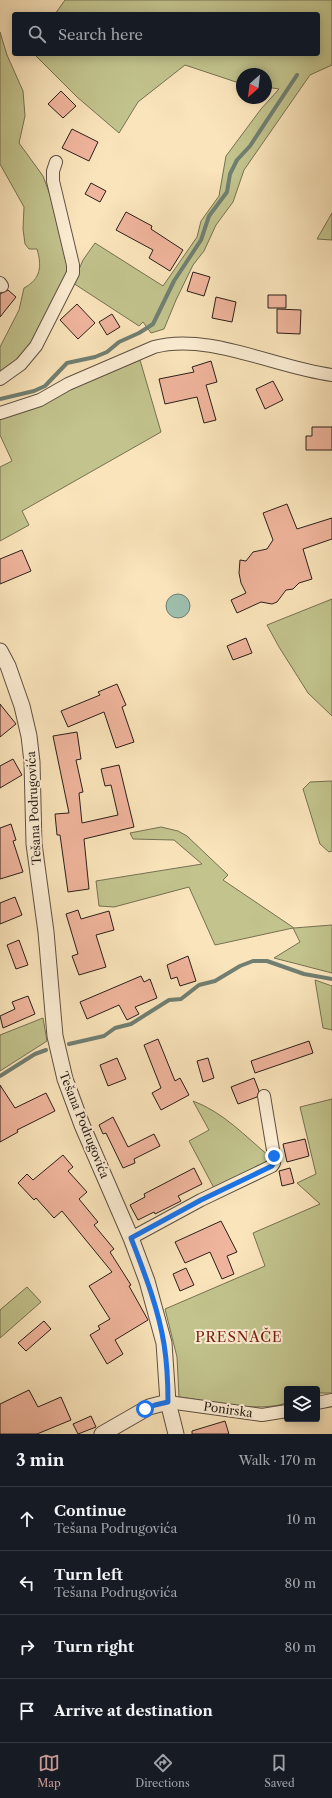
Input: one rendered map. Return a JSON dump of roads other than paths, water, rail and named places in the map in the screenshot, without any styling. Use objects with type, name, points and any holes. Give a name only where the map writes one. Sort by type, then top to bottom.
[{"type":"street","points":[[0,379],[21,364],[36,346],[73,273],[73,265],[53,181],[53,171],[56,162]]},
{"type":"street","points":[[0,413],[40,400],[68,384],[154,347],[167,344],[199,343],[303,370],[332,375]]},
{"type":"street","name":"Tešana Podrugovića","points":[[0,651],[8,666],[22,706],[29,736],[32,762],[34,844],[45,926],[55,1036],[58,1053],[65,1079],[82,1125],[131,1238],[147,1281],[161,1328],[167,1361],[168,1402],[176,1434]]},
{"type":"street","points":[[131,1238],[201,1200],[272,1166],[274,1156],[264,1096]]},
{"type":"street","points":[[320,1402],[332,1400]]},
{"type":"street","points":[[102,1434],[149,1406],[168,1402]]},
{"type":"street","name":"Ponirska","points":[[168,1402],[262,1415],[284,1411]]},
{"type":"waterway","points":[[0,399],[34,391],[45,386],[67,363],[95,357],[107,352],[119,342],[139,333],[153,324],[174,281],[201,240],[209,216],[227,192],[230,174],[237,160],[250,146],[297,75]]},
{"type":"waterway","points":[[69,1044],[104,1036],[115,1028],[131,1024],[169,1000],[181,999],[199,985],[215,981],[240,966],[253,961],[267,961],[304,974],[332,979]]},
{"type":"waterway","points":[[0,1076],[35,1054],[46,1050]]},
{"type":"district","name":"PRESNAČE","points":[[239,1337]]}]
